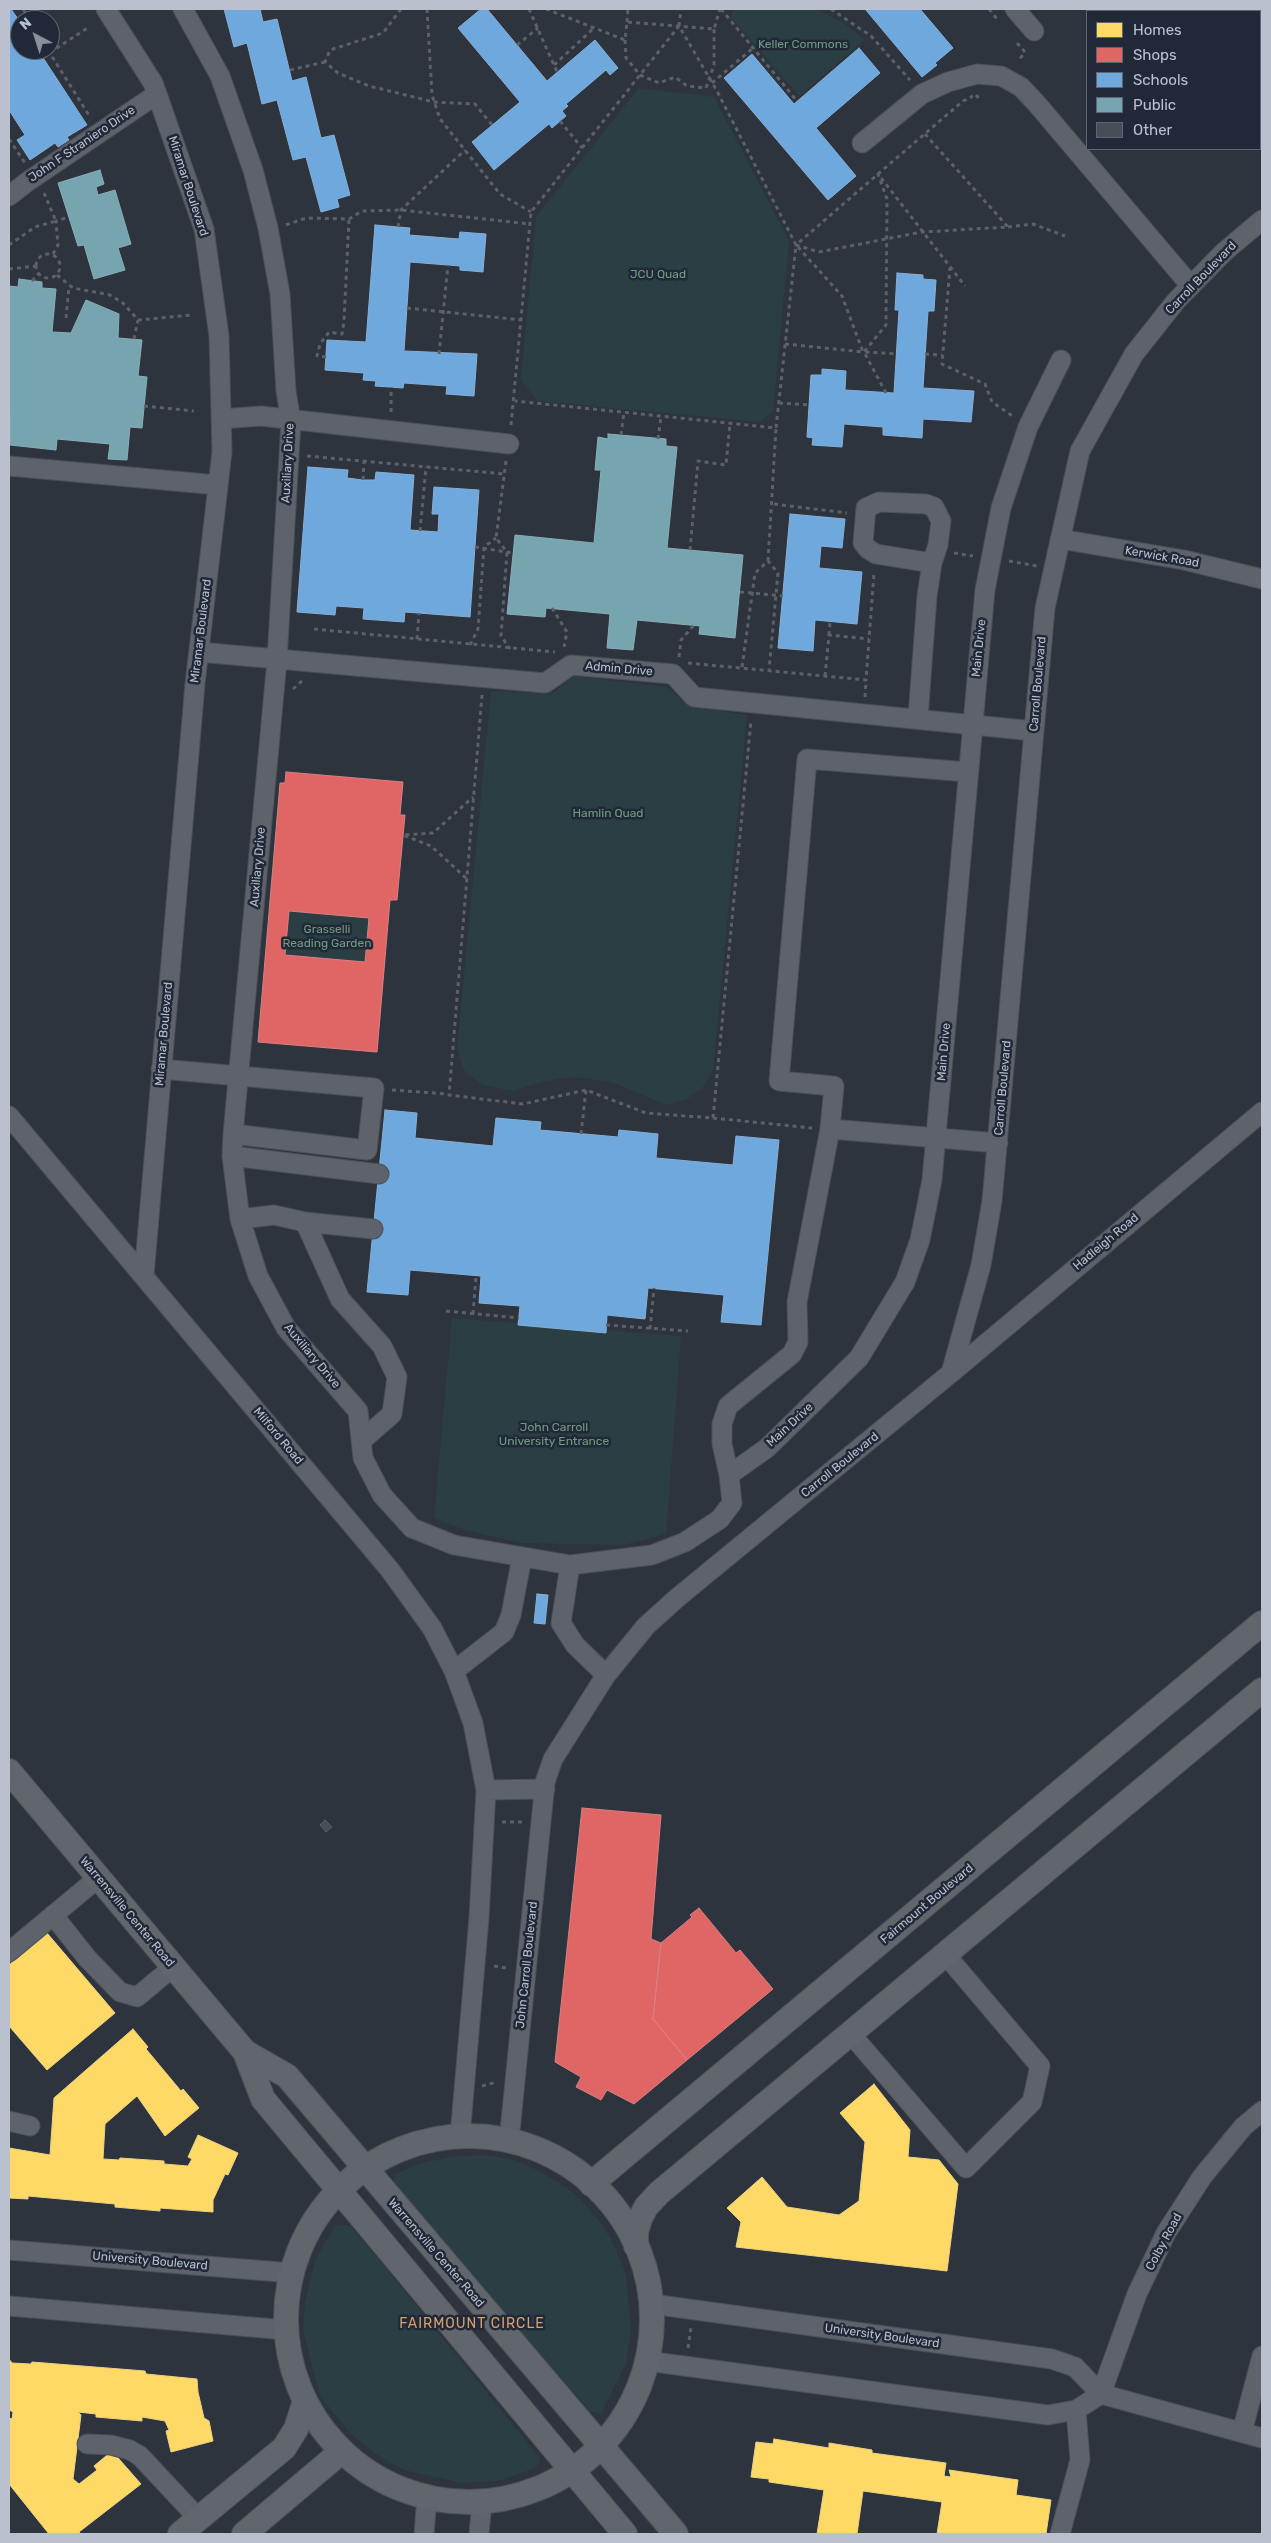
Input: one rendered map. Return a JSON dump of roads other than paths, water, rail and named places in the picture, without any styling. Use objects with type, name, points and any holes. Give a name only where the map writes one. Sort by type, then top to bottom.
[{"type":"main road","name":"Fairmount Boulevard","points":[[591,2184],[1262,1623]]},
{"type":"main road","points":[[636,2246],[636,2232],[640,2219],[654,2197],[1262,1690]]},
{"type":"main road","name":"Warrensville Center Road","points":[[9,1771],[245,2052],[263,2100],[625,2534]]},
{"type":"main road","name":"Warrensville Center Road","points":[[245,2052],[287,2076],[364,2169],[676,2534]]},
{"type":"main road","points":[[460,2136],[509,2141],[552,2156],[591,2184],[618,2214],[636,2246],[648,2280],[652,2304],[651,2338],[647,2361],[630,2406],[622,2421],[602,2446],[571,2471],[548,2485],[530,2492],[482,2502],[454,2502],[427,2497],[388,2483],[363,2468],[342,2451],[322,2429],[306,2401],[292,2363],[286,2330],[286,2304],[292,2272],[313,2224],[338,2192],[364,2169],[407,2147],[434,2139],[460,2136]]},
{"type":"main road","points":[[180,2534],[284,2448],[296,2429],[306,2401]]},
{"type":"main road","points":[[244,2534],[342,2451]]},
{"type":"street","name":"Miramar Boulevard","points":[[106,9],[153,83],[204,229],[219,336],[222,452],[199,652],[144,1276]]},
{"type":"street","name":"Auxiliary Drive","points":[[183,9],[220,76],[253,170],[268,228],[280,294],[286,391],[291,422],[277,660],[233,1134],[232,1156],[240,1219],[258,1276],[286,1328],[358,1411],[363,1458],[382,1495],[412,1528],[454,1545],[570,1565]]},
{"type":"street","points":[[1015,9],[1034,31]]},
{"type":"street","points":[[862,143],[922,94],[948,82],[977,74],[1001,76],[1021,87],[1191,286]]},
{"type":"street","name":"John F Straniero Drive","points":[[9,196],[157,94]]},
{"type":"street","name":"Carroll Boulevard","points":[[545,1789],[550,1765],[606,1675],[629,1646],[660,1613],[951,1373],[981,1265],[992,1201],[1045,608],[1080,451],[1134,354],[1176,301],[1224,252],[1262,220]]},
{"type":"street","name":"Main Drive","points":[[729,1475],[767,1448],[859,1358],[905,1282],[920,1240],[932,1180],[985,590],[1001,508],[1028,427],[1061,360]]},
{"type":"street","points":[[221,419],[261,416],[291,422],[509,444]]},
{"type":"street","points":[[9,466],[218,485]]},
{"type":"street","points":[[918,718],[927,596],[941,521],[934,507],[926,504],[879,502],[866,508],[863,543],[876,554],[932,563]]},
{"type":"street","name":"Kerwick Road","points":[[1060,539],[1184,560],[1262,579]]},
{"type":"street","name":"Admin Drive","points":[[199,652],[544,683],[571,665],[674,674],[694,696],[972,723],[1034,731]]},
{"type":"street","points":[[606,1675],[575,1645],[561,1623],[570,1565],[652,1555],[684,1542],[720,1519],[732,1503],[729,1475],[722,1444],[722,1424],[728,1406],[792,1354],[798,1342],[796,1302],[830,1129],[834,1086],[779,1081],[807,759],[968,772]]},
{"type":"street","points":[[161,1069],[374,1088],[367,1150],[233,1134]]},
{"type":"street","name":"Hadleigh Road","points":[[951,1373],[1262,1112]]},
{"type":"street","name":"Milford Road","points":[[9,1116],[390,1570],[432,1628],[454,1671],[473,1723],[486,1790]]},
{"type":"street","points":[[830,1129],[998,1143]]},
{"type":"street","points":[[232,1156],[379,1174]]},
{"type":"street","points":[[240,1219],[274,1215],[305,1222],[373,1229]]},
{"type":"street","points":[[305,1222],[340,1299],[382,1346],[397,1377],[392,1414],[361,1441]]},
{"type":"street","points":[[454,1671],[504,1632],[511,1615],[522,1557]]},
{"type":"street","points":[[460,2136],[479,1918],[486,1790],[545,1789]]},
{"type":"street","name":"John Carroll Boulevard","points":[[509,2141],[545,1789]]},
{"type":"street","points":[[9,1952],[98,1878]]},
{"type":"street","points":[[53,1915],[87,1958],[120,1992],[137,1997],[173,1967]]},
{"type":"street","points":[[850,2034],[966,2168],[1032,2102],[1040,2066],[945,1954]]},
{"type":"street","name":"Colby Road","points":[[1101,2394],[1137,2294],[1166,2233],[1202,2177],[1243,2127],[1262,2111]]},
{"type":"street","points":[[9,2121],[30,2126]]},
{"type":"street","name":"University Boulevard","points":[[9,2250],[292,2272]]},
{"type":"street","name":"University Boulevard","points":[[652,2304],[1052,2359],[1075,2367],[1101,2394]]},
{"type":"street","points":[[9,2306],[286,2330]]},
{"type":"street","points":[[1242,2432],[1262,2356]]},
{"type":"street","points":[[647,2361],[1048,2415],[1076,2410],[1101,2394],[1262,2438]]},
{"type":"street","points":[[1060,2534],[1080,2460],[1076,2410]]},
{"type":"street","points":[[87,2444],[111,2444],[130,2450],[140,2456],[199,2519]]},
{"type":"street","points":[[424,2534],[427,2497]]},
{"type":"street","points":[[479,2534],[482,2502]]},
{"type":"district","name":"FAIRMOUNT CIRCLE","points":[[472,2324]]},
{"type":"park label","name":"Keller Commons","points":[[803,45]]},
{"type":"park label","name":"JCU Quad","points":[[658,275]]},
{"type":"park label","name":"Hamlin Quad","points":[[608,814]]},
{"type":"park label","name":"Grasselli Reading Garden","points":[[327,937]]},
{"type":"park label","name":"John Carroll University Entrance","points":[[554,1435]]}]
